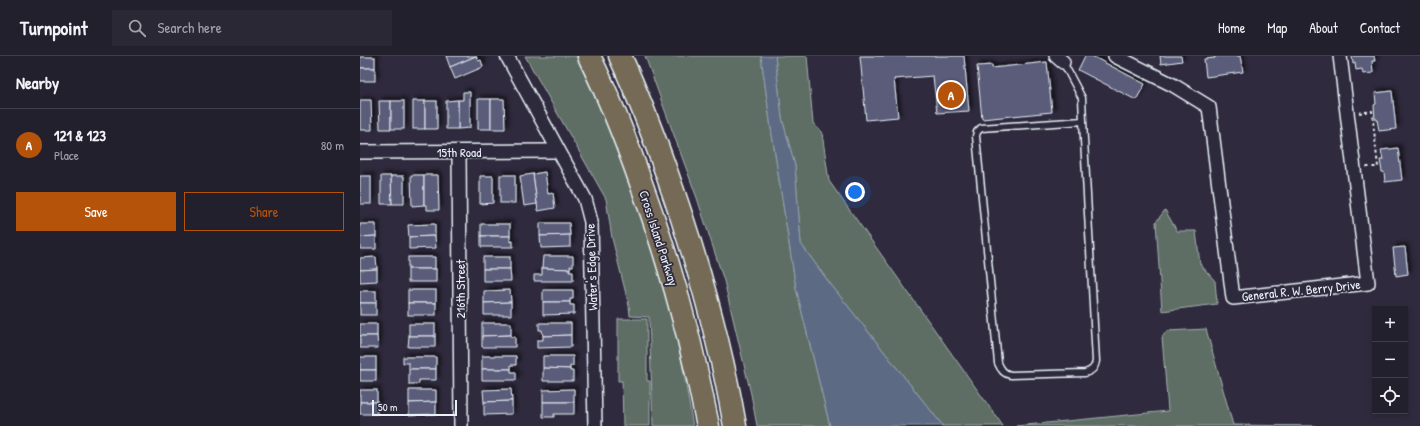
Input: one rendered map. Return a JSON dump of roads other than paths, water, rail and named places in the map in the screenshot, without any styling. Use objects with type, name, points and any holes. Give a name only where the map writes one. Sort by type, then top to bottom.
[{"type":"highway","name":"Cross Island Parkway","points":[[589,56],[626,139],[656,223],[688,333],[708,426]]},
{"type":"highway","points":[[620,56],[653,134],[691,244],[714,325],[735,426]]},
{"type":"street","name":"Water's Edge Drive","points":[[507,56],[585,199],[591,222],[595,426]]},
{"type":"street","name":"General R. W. Berry Drive","points":[[1115,56],[1173,85],[1209,107],[1233,298],[1368,283],[1340,56]]},
{"type":"street","name":"15th Road","points":[[360,152],[558,151]]},
{"type":"street","name":"216th Street","points":[[460,152],[461,426]]},
{"type":"lane","points":[[1060,59],[1082,98],[1096,361],[1091,372],[1011,376],[1000,369],[998,363],[976,136],[977,132],[981,128],[1083,121]]},
{"type":"water","points":[[761,56],[775,56],[782,118],[795,166],[801,244],[828,281],[943,426],[830,426],[796,288]]},
{"type":"place","name":"121 & 123","points":[[951,95]]}]
